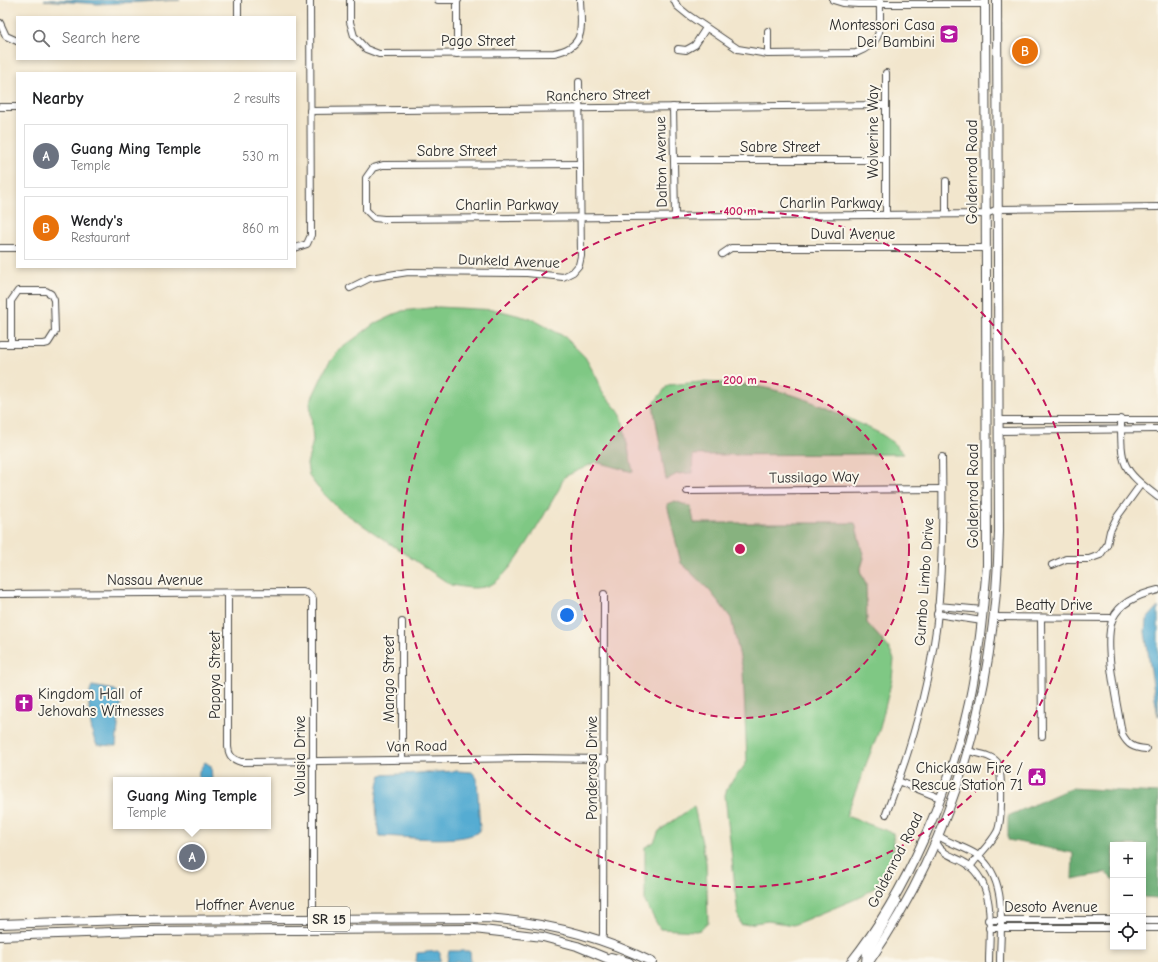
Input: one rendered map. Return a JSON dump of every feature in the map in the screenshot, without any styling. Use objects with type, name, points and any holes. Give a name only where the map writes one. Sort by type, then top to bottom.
[{"type":"main road","name":"Goldenrod Road","points":[[869,962],[892,927],[937,839],[968,751],[981,704],[995,617],[999,532],[996,1]]},
{"type":"main road","name":"Goldenrod Road","points":[[854,961],[899,889],[934,814],[969,703],[982,621],[987,565],[985,2]]},
{"type":"main road","points":[[985,2],[989,6],[992,16],[992,55],[997,62]]},
{"type":"main road","points":[[986,401],[991,422],[998,431]]},
{"type":"main road","points":[[987,426],[994,435],[994,513],[999,532]]},
{"type":"main road","points":[[934,814],[931,836],[937,839]]},
{"type":"main road","points":[[866,962],[867,953],[896,904],[899,889]]},
{"type":"main road","points":[[327,930],[329,926],[333,924],[385,923],[394,918]]},
{"type":"main road","name":"Hoffner Avenue","points":[[0,924],[136,920],[394,918],[506,920],[549,926],[602,941],[652,962]]},
{"type":"main road","points":[[258,931],[267,926],[307,926],[313,919]]},
{"type":"main road","points":[[95,933],[107,925],[133,923],[136,920]]},
{"type":"main road","points":[[176,931],[184,927],[202,926],[215,920]]},
{"type":"main road","name":"Hoffner Avenue","points":[[0,936],[176,931],[492,930],[543,937],[577,946],[616,962]]},
{"type":"main road","points":[[577,946],[586,946],[617,960],[629,962]]},
{"type":"main road","points":[[641,962],[652,962]]},
{"type":"street","points":[[238,0],[238,16]]},
{"type":"street","points":[[296,248],[306,244],[311,235],[310,0]]},
{"type":"street","name":"Pago Street","points":[[350,0],[350,22],[354,36],[366,49],[379,54],[554,53],[567,51],[574,45],[581,32],[580,0]]},
{"type":"street","points":[[438,0],[458,0],[457,54]]},
{"type":"street","points":[[674,0],[677,6],[706,28],[738,49],[768,54],[856,54],[870,48],[878,38],[881,30],[880,2]]},
{"type":"street","points":[[833,0],[843,3],[985,2]]},
{"type":"street","points":[[0,23],[6,36],[16,41]]},
{"type":"street","points":[[678,49],[686,50],[695,45],[706,28]]},
{"type":"street","points":[[768,31],[768,54]]},
{"type":"street","name":"Wolverine Way","points":[[886,73],[886,215]]},
{"type":"street","name":"Dunkeld Avenue","points":[[350,288],[370,278],[408,272],[527,273],[563,277],[573,272],[579,265],[581,256],[579,82]]},
{"type":"street","name":"Ranchero Street","points":[[310,111],[886,105]]},
{"type":"street","points":[[0,107],[16,107]]},
{"type":"street","name":"Dalton Avenue","points":[[674,107],[675,217]]},
{"type":"street","name":"Sabre Street","points":[[674,160],[886,160]]},
{"type":"street","name":"Sabre Street","points":[[384,219],[374,218],[366,210],[366,178],[373,168],[383,165],[580,164]]},
{"type":"street","points":[[946,181],[946,214]]},
{"type":"street","name":"Charlin Parkway","points":[[384,219],[986,214],[998,209],[1158,207]]},
{"type":"street","points":[[0,248],[16,248]]},
{"type":"street","name":"Duval Avenue","points":[[722,254],[731,248],[986,248]]},
{"type":"street","points":[[0,344],[11,344],[44,344],[48,342],[53,337],[55,332],[54,300],[51,294],[46,291],[18,291],[13,296],[11,301],[11,344]]},
{"type":"street","points":[[1121,419],[1121,449],[1124,465],[1128,472],[1158,497]]},
{"type":"street","points":[[998,420],[1158,420]]},
{"type":"street","points":[[998,431],[1158,429]]},
{"type":"street","name":"Gumbo Limbo Drive","points":[[886,814],[921,709],[932,654],[938,614],[942,528],[942,456]]},
{"type":"street","points":[[1052,565],[1066,559],[1089,559],[1100,555],[1107,545],[1110,531],[1117,517],[1142,484]]},
{"type":"street","name":"Tussilago Way","points":[[687,492],[942,489]]},
{"type":"street","points":[[1146,749],[1136,748],[1127,743],[1122,734],[1108,638],[1113,618],[1126,603],[1140,594],[1158,590]]},
{"type":"street","name":"Nassau Avenue","points":[[0,594],[303,592],[309,594]]},
{"type":"street","name":"Papaya Street","points":[[228,593],[228,747],[231,757]]},
{"type":"street","name":"Volusia Drive","points":[[309,594],[313,599],[313,919]]},
{"type":"street","name":"Ponderosa Drive","points":[[602,941],[605,759],[604,594]]},
{"type":"street","points":[[938,606],[983,610]]},
{"type":"street","points":[[956,618],[957,608]]},
{"type":"street","points":[[938,614],[982,621]]},
{"type":"street","name":"Beatty Drive","points":[[995,617],[1113,618]]},
{"type":"street","points":[[1041,618],[1042,736]]},
{"type":"street","name":"Mango Street","points":[[402,622],[402,759]]},
{"type":"street","points":[[968,751],[992,758],[996,762],[1000,772],[1000,825],[994,837],[970,866]]},
{"type":"street","name":"Van Road","points":[[231,757],[241,762],[402,759],[605,759]]},
{"type":"street","points":[[898,781],[940,798]]},
{"type":"street","points":[[937,839],[978,856],[992,874],[997,884],[1000,902],[1000,962]]},
{"type":"street","points":[[937,839],[940,850],[970,866],[984,886],[988,904],[989,962]]},
{"type":"street","name":"Desoto Avenue","points":[[988,920],[1110,920]]},
{"type":"street","points":[[1146,920],[1158,920]]},
{"type":"street","name":"Desoto Avenue","points":[[989,928],[1110,928]]},
{"type":"street","points":[[1146,928],[1158,928]]},
{"type":"green space","points":[[438,307],[497,310],[532,319],[565,337],[585,357],[598,380],[602,392],[621,414],[633,472],[596,462],[564,477],[546,512],[527,543],[507,571],[497,581],[488,586],[478,588],[451,585],[339,509],[318,488],[309,476],[307,464],[313,441],[310,402],[327,366],[338,351],[374,324],[402,311]]},
{"type":"green space","points":[[701,382],[756,386],[805,399],[881,434],[904,454],[693,455],[692,473],[677,474],[666,480],[653,404],[668,385]]},
{"type":"green space","points":[[675,501],[691,507],[694,523],[855,523],[864,558],[860,571],[866,584],[867,623],[888,647],[894,659],[892,679],[880,728],[846,816],[893,833],[894,853],[876,886],[863,896],[793,925],[768,921],[741,925],[738,915],[725,795],[729,785],[747,761],[743,670],[731,618],[710,591],[681,563],[667,504]]},
{"type":"green space","points":[[1071,788],[1158,793],[1158,898],[1146,897],[1146,842],[1110,842],[1110,877],[1106,873],[1072,879],[1073,853],[1008,840],[1008,816]]},
{"type":"green space","points":[[694,806],[706,862],[708,923],[700,930],[696,931],[660,929],[645,902],[645,847],[654,842],[659,831]]},
{"type":"water","points":[[44,0],[180,0],[98,4]]},
{"type":"water","points":[[1158,607],[1158,717],[1145,632],[1146,620]]},
{"type":"water","points":[[92,686],[115,690],[121,697],[116,746],[97,745],[92,733],[89,699]]},
{"type":"water","points":[[205,762],[211,766],[212,777],[198,777],[199,771]]},
{"type":"water","points":[[457,771],[472,772],[477,778],[480,831],[459,838],[446,839],[379,836],[376,813],[376,797],[381,775]]},
{"type":"water","points":[[438,951],[440,953],[440,962],[416,962],[417,953]]},
{"type":"water","points":[[449,951],[470,952],[471,962],[447,962]]},
{"type":"place","name":"Montessori Casa Dei Bambini","points":[[949,34]]},
{"type":"place","name":"Wendy's","points":[[1025,51]]},
{"type":"place","name":"Kingdom Hall of Jehovahs Witnesses","points":[[24,703]]},
{"type":"place","name":"Chickasaw Fire / Rescue Station 71","points":[[1037,777]]},
{"type":"place","name":"Guang Ming Temple","points":[[192,857]]}]
